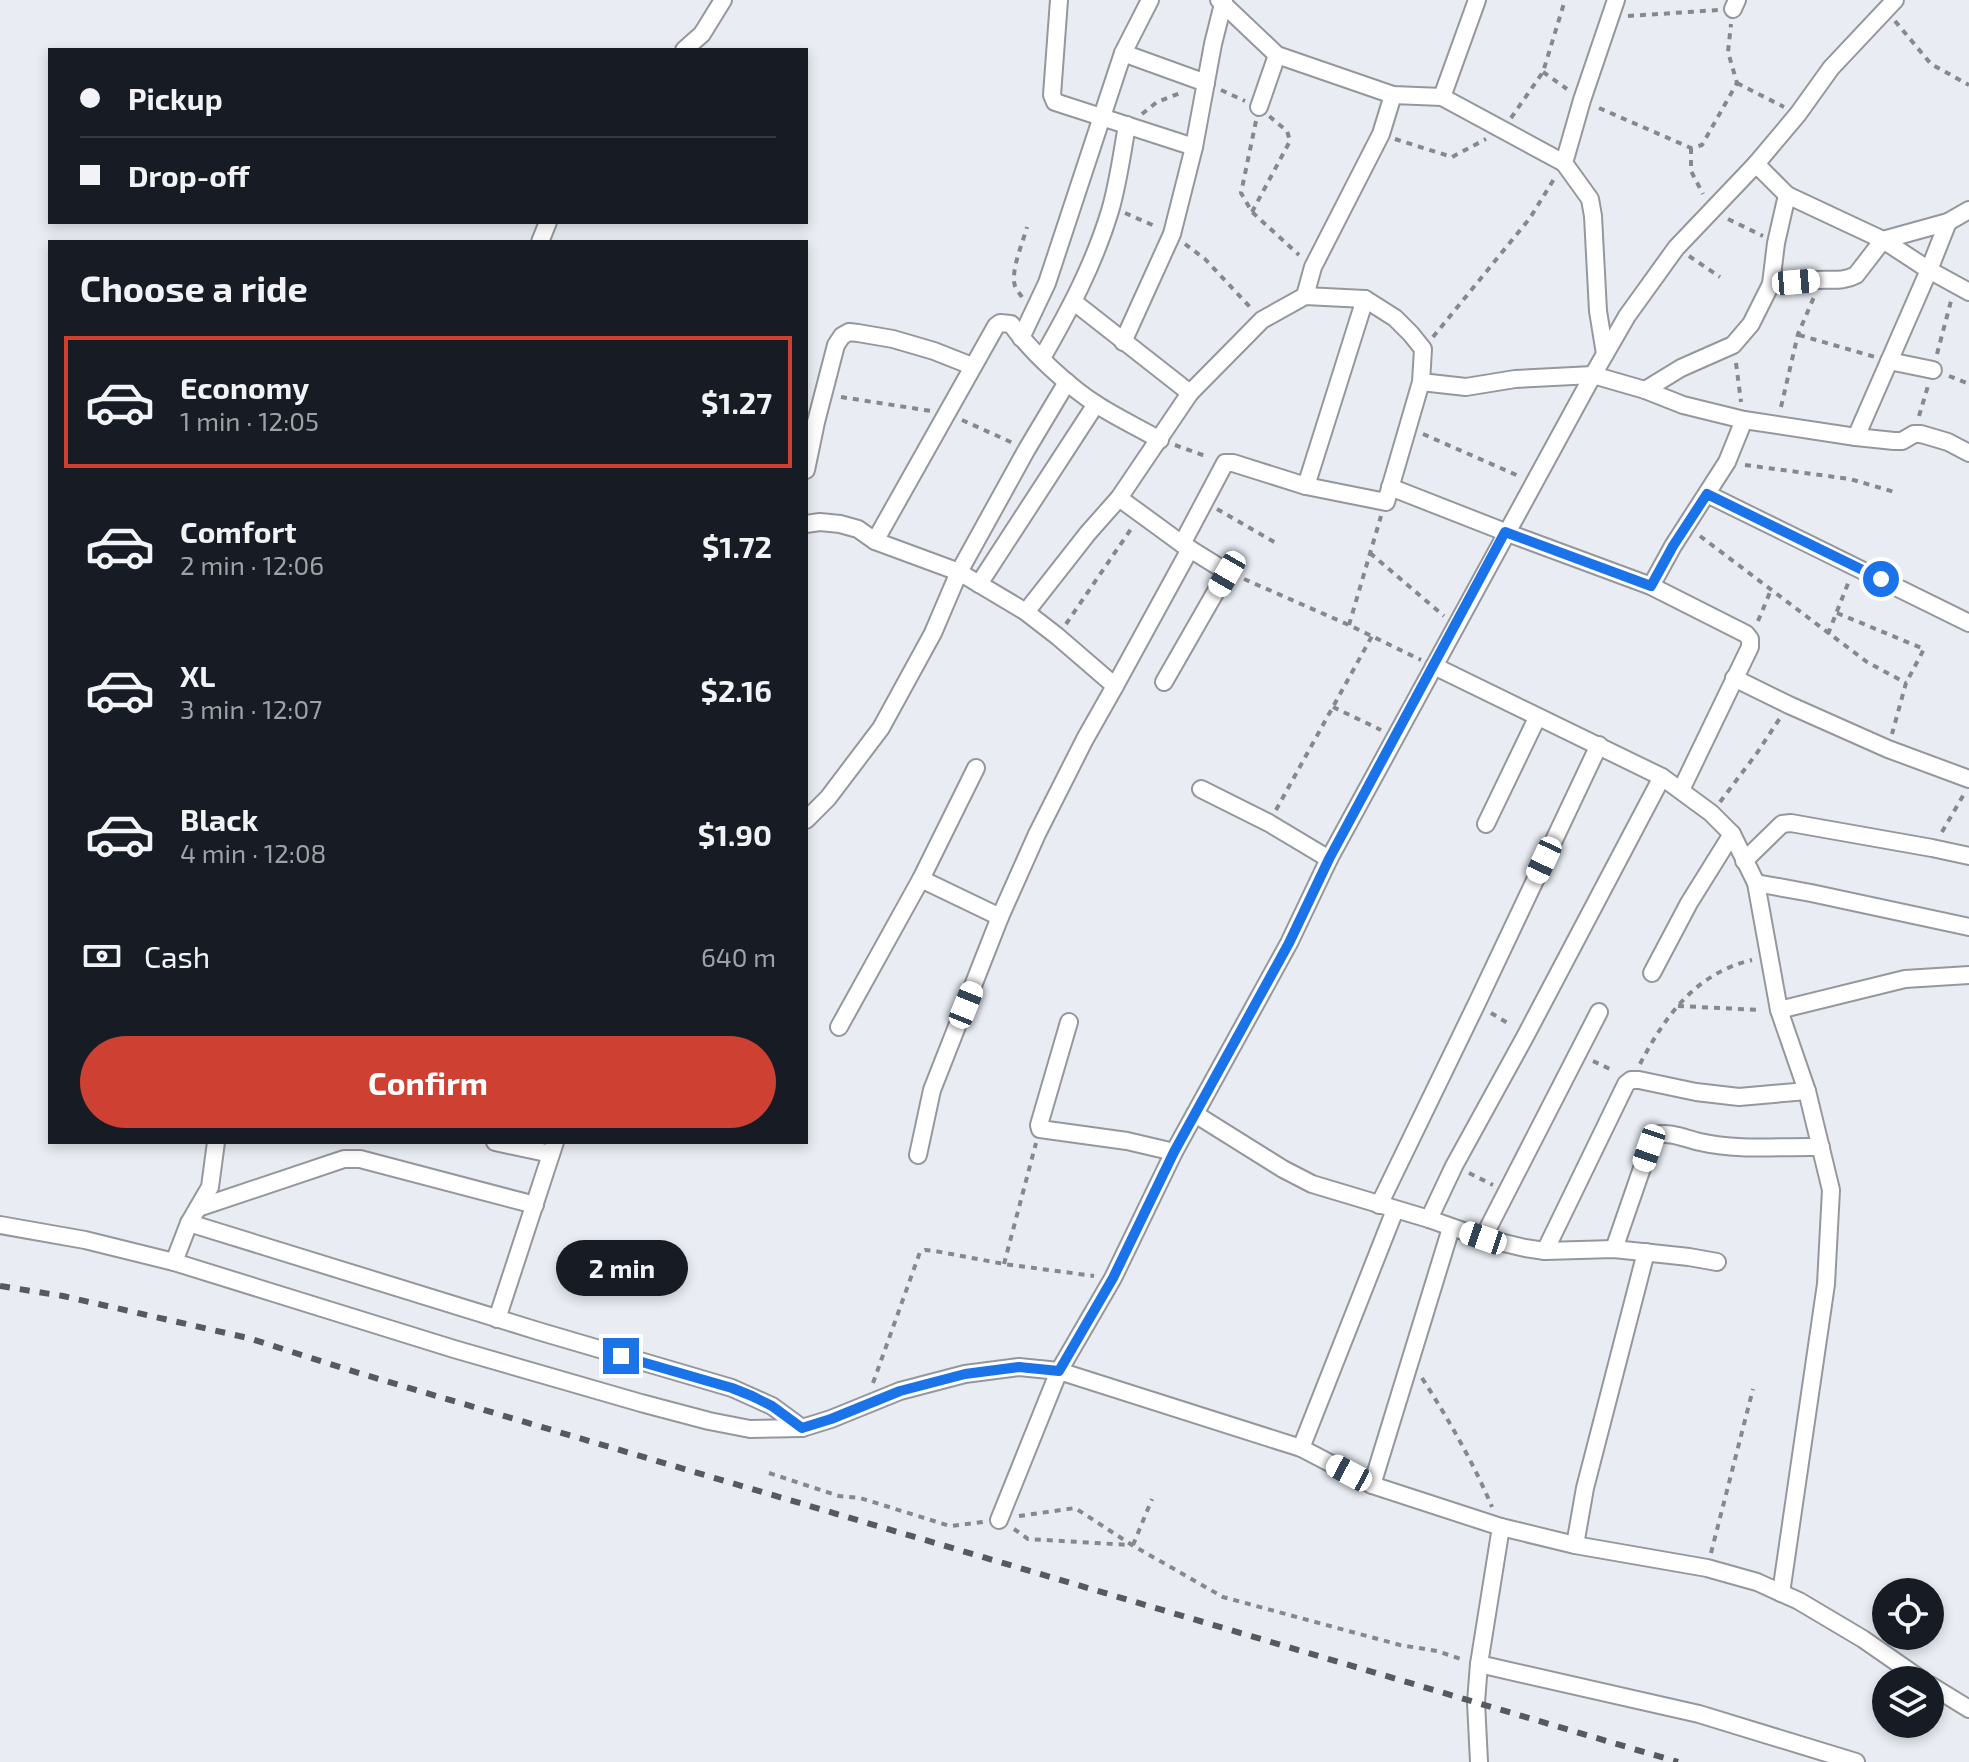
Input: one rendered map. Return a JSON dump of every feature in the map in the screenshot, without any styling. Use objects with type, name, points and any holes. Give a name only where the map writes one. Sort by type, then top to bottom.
[{"type":"street","points":[[686,48],[702,34],[723,0]]},
{"type":"street","points":[[1059,0],[1053,99],[1058,104],[1194,147]]},
{"type":"street","points":[[1021,338],[1064,238],[1123,53],[1150,0]]},
{"type":"street","points":[[1442,97],[1477,0]]},
{"type":"street","points":[[1564,163],[1616,0]]},
{"type":"street","points":[[1222,1],[1277,55],[1393,95],[1442,97],[1564,163],[1590,199],[1598,311],[1605,354]]},
{"type":"street","points":[[1123,342],[1172,234],[1194,147],[1222,1]]},
{"type":"street","points":[[999,1520],[1059,1371],[1113,1278],[1174,1152],[1289,943],[1329,859],[1505,532],[1627,316],[1676,248],[1756,164],[1831,68],[1891,5]]},
{"type":"street","points":[[1123,53],[1206,83]]},
{"type":"street","points":[[1259,107],[1277,55]]},
{"type":"street","points":[[1305,296],[1313,267],[1381,134],[1393,95]]},
{"type":"street","points":[[1042,358],[1074,302],[1100,241],[1111,207],[1127,125]]},
{"type":"street","points":[[1756,164],[1787,195],[1883,240],[1962,288]]},
{"type":"street","points":[[1645,390],[1681,368],[1733,345],[1751,324],[1771,284],[1787,195]]},
{"type":"street","points":[[1771,284],[1844,280],[1856,275],[1883,240],[1961,218]]},
{"type":"street","points":[[1856,437],[1929,270],[1961,218]]},
{"type":"street","points":[[1026,612],[1119,498],[1190,393],[1262,320],[1305,296],[1365,299],[1395,318],[1423,349],[1421,382],[1388,494]]},
{"type":"street","points":[[1306,486],[1365,299]]},
{"type":"street","points":[[1074,302],[1190,393]]},
{"type":"street","points":[[875,541],[972,366],[1000,323],[1011,324],[1021,338],[1067,382],[1096,404],[1160,440]]},
{"type":"street","points":[[808,461],[836,345],[842,336],[849,332],[907,343],[972,366]]},
{"type":"street","points":[[1889,361],[1933,370]]},
{"type":"street","points":[[1421,382],[1466,387],[1515,379],[1593,375],[1683,405],[1744,420],[1902,441],[1914,434],[1921,434],[1948,442],[1969,453]]},
{"type":"street","points":[[808,818],[828,798],[881,728],[933,633],[959,572],[1067,382]]},
{"type":"street","points":[[979,584],[1096,404]]},
{"type":"street","points":[[1651,586],[1727,462],[1744,420]]},
{"type":"street","points":[[918,1155],[932,1090],[1000,917],[1037,834],[1186,546],[1225,463],[1306,486],[1388,494],[1505,532],[1651,586],[1746,634],[1750,647],[1681,790]]},
{"type":"street","points":[[1707,494],[1969,623]]},
{"type":"street","points":[[1119,498],[1227,572],[1164,682]]},
{"type":"street","points":[[808,524],[840,524],[858,529],[875,541],[959,572],[1026,612],[1115,686]]},
{"type":"street","points":[[1434,666],[1662,777],[1711,813],[1732,834],[1756,883],[1779,1010],[1807,1091],[1831,1190],[1826,1284],[1781,1593]]},
{"type":"street","points":[[1734,678],[1888,749],[1969,779]]},
{"type":"street","points":[[1486,824],[1537,718]]},
{"type":"street","points":[[1301,1448],[1387,1207],[1477,1003],[1599,745]]},
{"type":"street","points":[[839,1027],[921,879],[976,768]]},
{"type":"street","points":[[1429,1219],[1454,1166],[1662,777]]},
{"type":"street","points":[[1201,789],[1269,823],[1329,859]]},
{"type":"street","points":[[1744,861],[1782,824],[1791,823],[1969,856]]},
{"type":"street","points":[[1652,973],[1689,903],[1732,834]]},
{"type":"street","points":[[921,879],[1000,917]]},
{"type":"street","points":[[1756,883],[1969,927]]},
{"type":"street","points":[[1779,1010],[1905,979],[1969,975]]},
{"type":"street","points":[[1483,1238],[1599,1012]]},
{"type":"street","points":[[1069,1022],[1040,1129],[1127,1141],[1174,1152]]},
{"type":"street","points":[[1545,1251],[1626,1084],[1631,1080],[1739,1097],[1807,1091]]},
{"type":"street","points":[[1195,1114],[1312,1184],[1483,1238],[1545,1251],[1614,1249],[1717,1262]]},
{"type":"street","points":[[1614,1249],[1656,1135],[1664,1133],[1724,1146],[1821,1147]]},
{"type":"street","points":[[174,1262],[210,1187],[216,1144]]},
{"type":"street","points":[[497,1319],[553,1148],[514,1144]]},
{"type":"street","points":[[194,1216],[344,1159],[360,1159],[535,1205]]},
{"type":"street","points":[[194,1216],[497,1319],[732,1388],[772,1406],[802,1428]]},
{"type":"street","points":[[0,1225],[85,1240],[174,1262],[454,1349],[655,1407],[750,1429],[802,1428],[900,1391],[965,1374],[1019,1367],[1059,1371],[1301,1448],[1372,1485],[1501,1527],[1575,1545],[1707,1568],[1757,1582],[1799,1601],[1902,1666]]},
{"type":"street","points":[[1372,1485],[1451,1228]]},
{"type":"street","points":[[1575,1545],[1585,1488],[1646,1252]]},
{"type":"street","points":[[1479,1762],[1476,1702],[1479,1664],[1501,1527]]},
{"type":"street","points":[[1479,1664],[1699,1714],[1856,1762]]},
{"type":"street","points":[[1944,1694],[1969,1709]]},
{"type":"path","points":[[1381,134],[1452,157],[1503,130],[1543,72],[1565,0]]},
{"type":"path","points":[[1543,72],[1582,100],[1691,148],[1702,145],[1737,83],[1728,52],[1735,5],[1610,18]]},
{"type":"path","points":[[1891,5],[1931,64],[1969,85]]},
{"type":"path","points":[[1127,125],[1157,102],[1206,83],[1259,107],[1287,131],[1290,141],[1252,212]]},
{"type":"path","points":[[1737,83],[1798,114]]},
{"type":"path","points":[[1259,107],[1241,193],[1252,212],[1313,267]]},
{"type":"path","points":[[1691,148],[1691,171],[1710,210],[1776,243]]},
{"type":"path","points":[[1423,349],[1530,218],[1564,163]]},
{"type":"path","points":[[1111,207],[1172,234],[1205,259],[1262,320]]},
{"type":"path","points":[[1027,227],[1013,280],[1034,312]]},
{"type":"path","points":[[1676,248],[1720,277]]},
{"type":"path","points":[[1777,425],[1798,334],[1821,280]]},
{"type":"path","points":[[1914,434],[1962,288]]},
{"type":"path","points":[[1798,334],[1889,361]]},
{"type":"path","points":[[1733,345],[1744,420]]},
{"type":"path","points":[[823,394],[947,413],[1027,449]]},
{"type":"path","points":[[1407,427],[1534,483]]},
{"type":"path","points":[[1160,440],[1225,463]]},
{"type":"path","points":[[1727,462],[1850,479],[1898,493]]},
{"type":"path","points":[[1349,625],[1388,494]]},
{"type":"path","points":[[1205,502],[1276,543]]},
{"type":"path","points":[[1057,636],[1141,514]]},
{"type":"path","points":[[1686,526],[1867,662],[1906,683]]},
{"type":"path","points":[[1370,553],[1456,626]]},
{"type":"path","points":[[1828,634],[1855,566]]},
{"type":"path","points":[[1227,572],[1434,666]]},
{"type":"path","points":[[1750,639],[1771,590]]},
{"type":"path","points":[[1837,613],[1924,649],[1906,683],[1888,749]]},
{"type":"path","points":[[1269,823],[1372,636]]},
{"type":"path","points":[[1711,813],[1789,705]]},
{"type":"path","points":[[1333,707],[1395,737]]},
{"type":"path","points":[[1932,848],[1969,785]]},
{"type":"path","points":[[1648,1049],[1676,1006],[1708,979],[1734,964],[1768,956]]},
{"type":"path","points":[[1477,1003],[1526,1035]]},
{"type":"path","points":[[1676,1006],[1779,1010]]},
{"type":"path","points":[[1577,1053],[1631,1080]]},
{"type":"path","points":[[1004,1264],[1040,1129]]},
{"type":"path","points":[[1454,1166],[1506,1192]]},
{"type":"path","points":[[866,1404],[920,1252],[935,1251],[1004,1264],[1113,1278]]},
{"type":"path","points":[[1410,1360],[1475,1467],[1501,1527]]},
{"type":"path","points":[[1707,1568],[1753,1389]]},
{"type":"path","points":[[769,1473],[839,1496],[860,1498],[950,1526],[1075,1508],[1223,1597],[1479,1664]]},
{"type":"path","points":[[1132,1545],[1152,1499]]},
{"type":"path","points":[[999,1520],[1028,1539],[1132,1545]]},
{"type":"railway","points":[[0,1286],[63,1296],[248,1338],[1678,1762]]},
{"type":"route","points":[[621,1356],[732,1388],[772,1406],[802,1428],[900,1391],[965,1374],[1019,1367],[1059,1371],[1113,1278],[1174,1152],[1289,943],[1329,859],[1505,532],[1651,586],[1707,494],[1881,579]]}]
